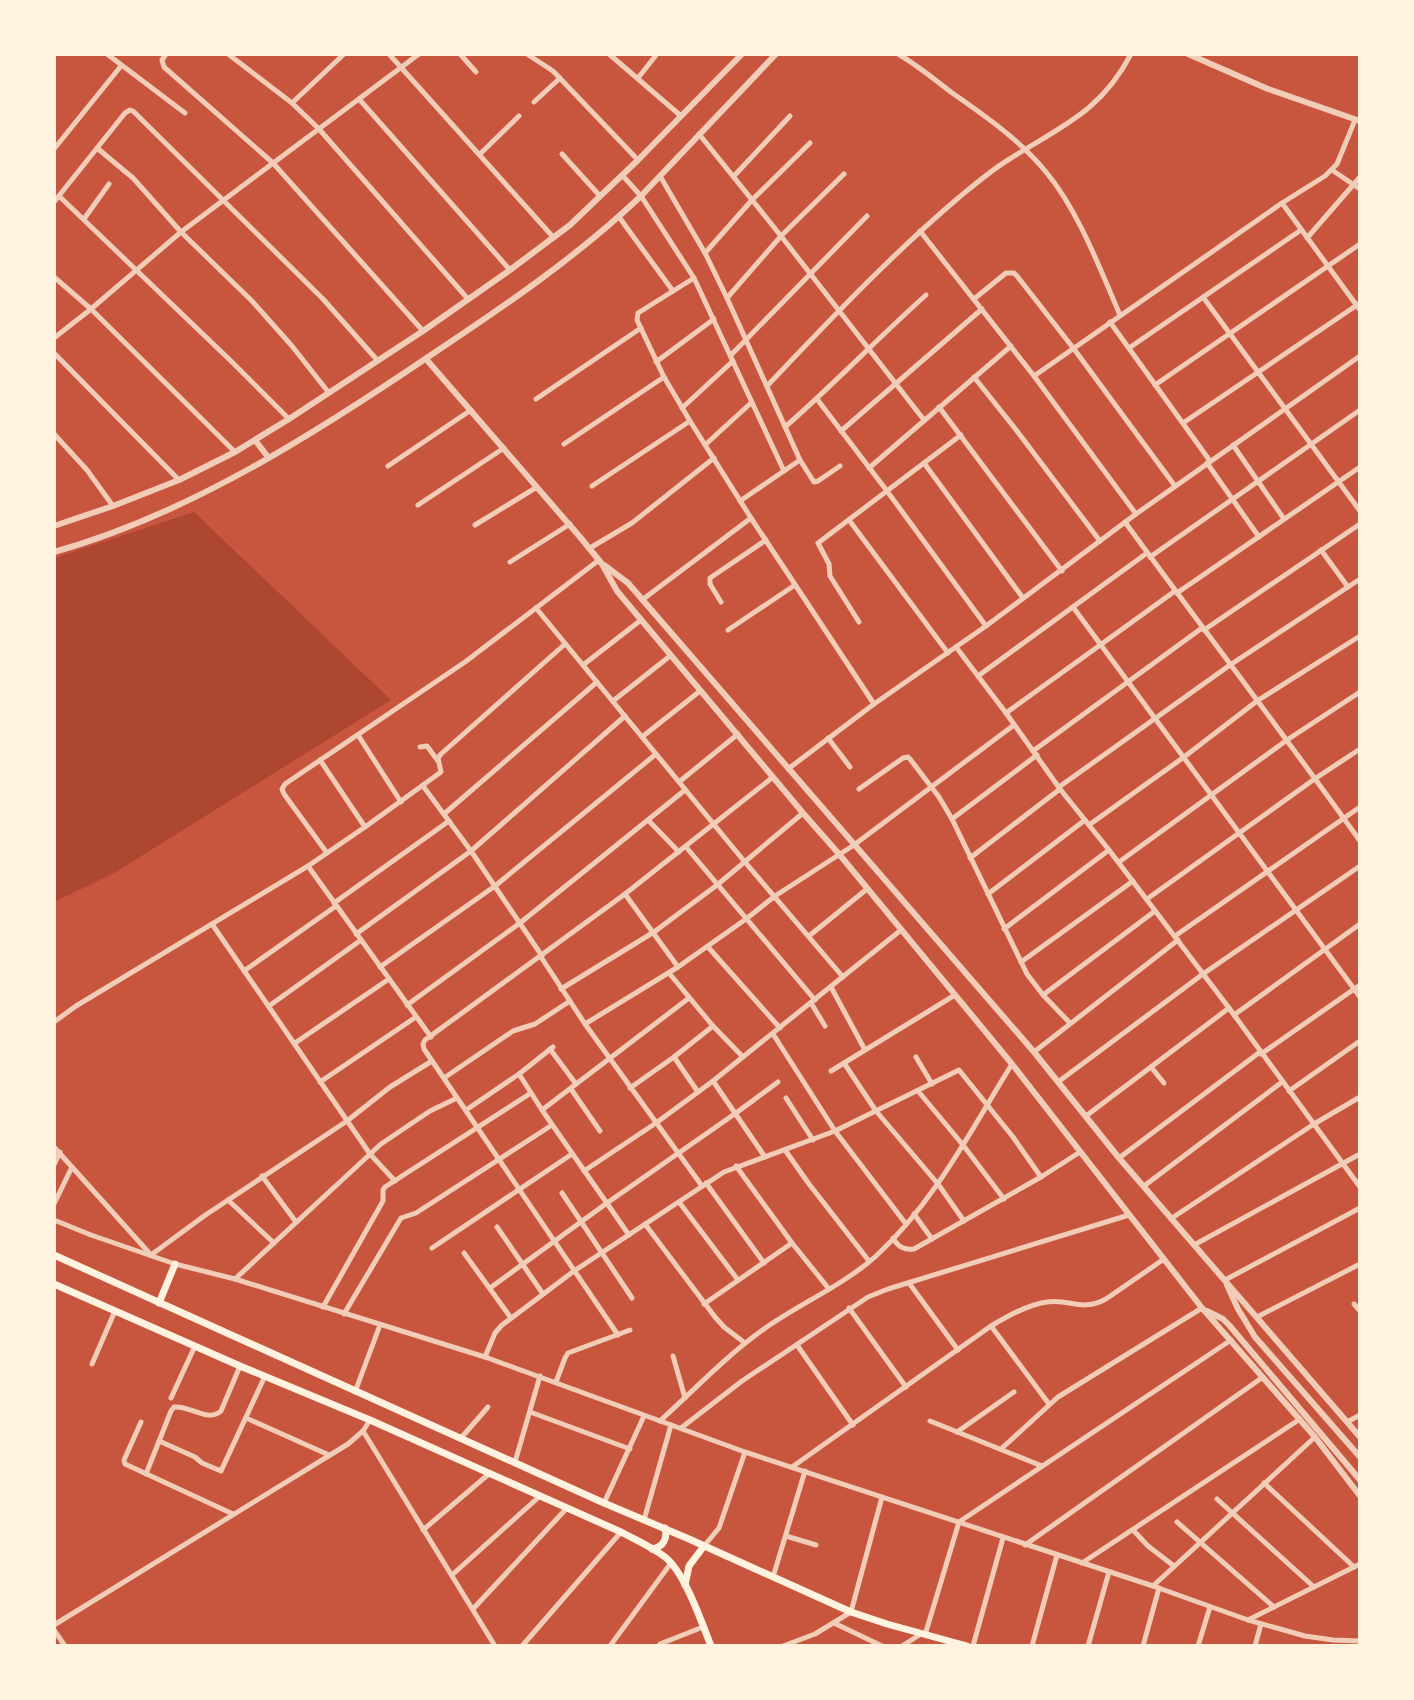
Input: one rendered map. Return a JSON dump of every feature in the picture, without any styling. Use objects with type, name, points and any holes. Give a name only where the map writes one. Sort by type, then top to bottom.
[{"type":"main road","points":[[54,1255],[851,1612],[967,1646]]},
{"type":"main road","points":[[159,1303],[175,1264]]},
{"type":"main road","points":[[54,1284],[370,1420],[621,1532],[652,1549],[671,1563],[685,1585],[711,1646]]},
{"type":"main road","points":[[652,1549],[664,1542],[665,1528]]},
{"type":"main road","points":[[685,1585],[689,1566],[705,1546]]},
{"type":"street","points":[[107,54],[185,113]]},
{"type":"street","points":[[114,60],[119,54]]},
{"type":"street","points":[[166,54],[162,60],[164,67],[273,163],[423,331]]},
{"type":"street","points":[[331,54],[338,60]]},
{"type":"street","points":[[292,103],[344,54]]},
{"type":"street","points":[[389,54],[554,238]]},
{"type":"street","points":[[54,338],[181,232],[419,54]]},
{"type":"street","points":[[460,54],[476,72]]},
{"type":"street","points":[[527,54],[560,78],[638,159]]},
{"type":"street","points":[[609,54],[681,116]]},
{"type":"street","points":[[638,78],[657,54]]},
{"type":"street","points":[[54,526],[179,480],[235,452],[423,331],[554,238],[622,175],[742,54]]},
{"type":"street","points":[[54,552],[158,514],[211,488],[356,405],[426,359],[530,287],[619,217],[776,54]]},
{"type":"street","points":[[898,54],[978,112],[1046,172],[1079,225],[1120,315]]},
{"type":"street","points":[[767,386],[920,231],[981,180],[1087,111],[1119,76],[1131,54]]},
{"type":"street","points":[[1034,376],[1282,203],[1325,176],[1340,157],[1357,121],[1268,89],[1188,54]]},
{"type":"street","points":[[231,55],[292,103],[319,129],[468,299]]},
{"type":"street","points":[[54,149],[121,66]]},
{"type":"street","points":[[534,102],[560,78]]},
{"type":"street","points":[[359,99],[510,270]]},
{"type":"street","points":[[289,419],[84,219],[57,199],[125,113],[130,110],[137,115],[224,200],[323,299],[378,361]]},
{"type":"street","points":[[480,154],[520,116]]},
{"type":"street","points":[[734,176],[790,117]]},
{"type":"street","points":[[699,134],[924,420]]},
{"type":"street","points":[[705,253],[752,200],[810,143]]},
{"type":"street","points":[[97,148],[133,178],[181,232],[272,323],[329,393]]},
{"type":"street","points":[[562,154],[600,196]]},
{"type":"street","points":[[1332,170],[1357,187]]},
{"type":"street","points":[[727,298],[781,236],[845,174]]},
{"type":"street","points":[[622,175],[641,196],[694,278],[784,471]]},
{"type":"street","points":[[660,176],[705,253],[800,460],[814,482],[840,466]]},
{"type":"street","points":[[1307,238],[1357,187],[1360,177]]},
{"type":"street","points":[[84,219],[108,184]]},
{"type":"street","points":[[1182,423],[1359,306],[1282,203]]},
{"type":"street","points":[[682,408],[867,216]]},
{"type":"street","points":[[619,217],[673,291]]},
{"type":"street","points":[[1129,348],[1301,230]]},
{"type":"street","points":[[920,231],[1034,376],[1136,514]]},
{"type":"street","points":[[1155,385],[1360,244]]},
{"type":"street","points":[[974,299],[1006,273],[1014,273],[1175,486]]},
{"type":"street","points":[[54,277],[91,309],[235,452]]},
{"type":"street","points":[[694,278],[638,313],[637,320],[656,362],[690,421],[874,704]]},
{"type":"street","points":[[785,427],[926,295]]},
{"type":"street","points":[[1203,297],[1360,511]]},
{"type":"street","points":[[841,431],[982,309]]},
{"type":"street","points":[[656,362],[714,319]]},
{"type":"street","points":[[1110,322],[1259,537]]},
{"type":"street","points":[[536,399],[641,328]]},
{"type":"street","points":[[869,468],[1011,346]]},
{"type":"street","points":[[54,353],[179,480]]},
{"type":"street","points":[[788,769],[1208,462],[1360,356]]},
{"type":"street","points":[[426,359],[590,548],[617,591],[1012,1064],[1202,1308],[1300,1419],[1360,1496]]},
{"type":"street","points":[[564,444],[664,377]]},
{"type":"street","points":[[974,377],[1100,541]]},
{"type":"street","points":[[817,399],[986,626]]},
{"type":"street","points":[[705,445],[752,402]]},
{"type":"street","points":[[939,407],[1062,571]]},
{"type":"street","points":[[388,466],[471,410]]},
{"type":"street","points":[[978,676],[1073,607],[1360,410]]},
{"type":"street","points":[[592,486],[690,421]]},
{"type":"street","points":[[54,433],[87,470],[113,506]]},
{"type":"street","points":[[859,622],[830,576],[829,564],[819,542],[961,435]]},
{"type":"street","points":[[255,440],[268,457]]},
{"type":"street","points":[[1233,445],[1284,519]]},
{"type":"street","points":[[418,505],[504,447]]},
{"type":"street","points":[[590,548],[632,523],[714,458]]},
{"type":"street","points":[[740,501],[800,460]]},
{"type":"street","points":[[924,463],[1023,598]]},
{"type":"street","points":[[1006,713],[1176,592],[1360,467]]},
{"type":"street","points":[[475,525],[537,487]]},
{"type":"street","points":[[642,600],[751,518]]},
{"type":"street","points":[[849,520],[948,653]]},
{"type":"street","points":[[1125,522],[1360,841]]},
{"type":"street","points":[[510,562],[570,524]]},
{"type":"street","points":[[952,819],[1127,682],[1360,524]]},
{"type":"street","points":[[721,602],[710,584],[710,578],[765,540]]},
{"type":"street","points":[[1321,550],[1348,587]]},
{"type":"street","points":[[601,562],[628,583],[1034,1052],[1119,1158],[1360,1437]]},
{"type":"street","points":[[327,853],[284,794],[282,789],[285,784],[465,662],[601,562]]},
{"type":"street","points":[[970,858],[1060,788],[1230,665],[1360,579]]},
{"type":"street","points":[[727,630],[795,584]]},
{"type":"street","points":[[1073,607],[1324,949],[1357,987],[1360,997]]},
{"type":"street","points":[[536,608],[843,977]]},
{"type":"street","points":[[583,665],[641,620]]},
{"type":"street","points":[[988,894],[1087,822],[1184,757],[1257,701],[1360,636]]},
{"type":"street","points":[[438,761],[441,754],[565,644]]},
{"type":"street","points":[[956,647],[1060,788],[1229,1007],[1360,1187]]},
{"type":"street","points":[[613,701],[670,656]]},
{"type":"street","points":[[443,814],[597,682]]},
{"type":"street","points":[[642,737],[700,691]]},
{"type":"street","points":[[1118,862],[1287,740],[1360,692]]},
{"type":"street","points":[[356,934],[471,851],[625,716]]},
{"type":"street","points":[[585,1024],[678,967],[775,896],[854,845],[1014,724]]},
{"type":"street","points":[[679,782],[738,734]]},
{"type":"street","points":[[358,735],[401,802]]},
{"type":"street","points":[[828,738],[850,767]]},
{"type":"street","points":[[54,1022],[76,1006],[308,866],[423,786],[441,772],[442,768],[427,746],[420,747]]},
{"type":"street","points":[[1147,899],[1360,749]]},
{"type":"street","points":[[380,967],[495,886],[656,754]]},
{"type":"street","points":[[859,789],[905,757],[910,759],[952,819],[1027,974],[1070,1023]]},
{"type":"street","points":[[320,760],[365,827]]},
{"type":"street","points":[[618,1335],[432,1061],[423,1046],[424,1042],[625,894],[773,777]]},
{"type":"street","points":[[423,786],[495,886],[561,989],[630,1088],[764,1263]]},
{"type":"street","points":[[407,1005],[520,923],[685,790]]},
{"type":"street","points":[[1034,1052],[1177,938],[1360,807]]},
{"type":"street","points":[[561,989],[654,932],[717,885],[803,813]]},
{"type":"street","points":[[648,820],[679,852]]},
{"type":"street","points":[[244,971],[449,821]]},
{"type":"street","points":[[686,847],[813,1002],[825,1026]]},
{"type":"street","points":[[1004,929],[1110,850]]},
{"type":"street","points":[[308,866],[431,1037]]},
{"type":"street","points":[[1058,1082],[1203,974],[1360,866]]},
{"type":"street","points":[[1021,962],[1133,881]]},
{"type":"street","points":[[808,936],[867,889]]},
{"type":"street","points":[[625,894],[678,967]]},
{"type":"street","points":[[1043,995],[1155,911]]},
{"type":"street","points":[[212,924],[370,1154],[395,1181]]},
{"type":"street","points":[[1234,1015],[1360,925]]},
{"type":"street","points":[[584,1171],[713,1081],[901,930]]},
{"type":"street","points":[[269,1006],[361,940]]},
{"type":"street","points":[[708,947],[780,1028]]},
{"type":"street","points":[[668,973],[743,1058]]},
{"type":"street","points":[[295,1042],[389,979]]},
{"type":"street","points":[[831,987],[865,1050]]},
{"type":"street","points":[[1119,1158],[1261,1053],[1357,987]]},
{"type":"street","points":[[831,1071],[955,995]]},
{"type":"street","points":[[542,1111],[689,998]]},
{"type":"street","points":[[444,1078],[513,1031],[535,1024],[570,1001]]},
{"type":"street","points":[[1086,1116],[1229,1007]]},
{"type":"street","points":[[320,1082],[416,1017]]},
{"type":"street","points":[[630,1088],[713,1026]]},
{"type":"street","points":[[774,1034],[835,1131],[906,1224]]},
{"type":"street","points":[[1289,1091],[1360,1041]]},
{"type":"street","points":[[466,1110],[552,1048],[600,1131]]},
{"type":"street","points":[[674,1057],[698,1092]]},
{"type":"street","points":[[916,1057],[932,1084]]},
{"type":"street","points":[[151,1255],[204,1216],[347,1121],[390,1087],[432,1061]]},
{"type":"street","points":[[844,1063],[876,1111],[938,1184],[964,1221]]},
{"type":"street","points":[[660,1421],[745,1343],[869,1261],[893,1238],[938,1184],[1012,1064]]},
{"type":"street","points":[[1151,1067],[1164,1083]]},
{"type":"street","points":[[485,1357],[495,1333],[502,1325],[574,1271],[704,1185],[736,1167],[835,1131],[959,1070],[1041,1177]]},
{"type":"street","points":[[519,1074],[629,1235]]},
{"type":"street","points":[[713,1081],[765,1157]]},
{"type":"street","points":[[490,1289],[778,1082]]},
{"type":"street","points":[[1144,1186],[1282,1082]]},
{"type":"street","points":[[918,1091],[1004,1199]]},
{"type":"street","points":[[323,1307],[383,1201],[385,1187],[531,1093]]},
{"type":"street","points":[[1172,1219],[1314,1124],[1360,1097]]},
{"type":"street","points":[[235,1279],[370,1154],[405,1127],[457,1098]]},
{"type":"street","points":[[786,1098],[813,1140]]},
{"type":"street","points":[[344,1314],[399,1220],[416,1213],[552,1125]]},
{"type":"street","points":[[54,1147],[151,1255]]},
{"type":"street","points":[[785,1150],[869,1261]]},
{"type":"street","points":[[54,1165],[60,1152]]},
{"type":"street","points":[[893,1238],[901,1247],[914,1249],[1004,1199],[1080,1152]]},
{"type":"street","points":[[432,1248],[572,1154]]},
{"type":"street","points":[[1194,1245],[1360,1154]]},
{"type":"street","points":[[54,1204],[72,1167]]},
{"type":"street","points":[[736,1167],[829,1289]]},
{"type":"street","points":[[262,1177],[296,1222]]},
{"type":"street","points":[[562,1193],[632,1298]]},
{"type":"street","points":[[228,1200],[274,1244]]},
{"type":"street","points":[[679,1202],[738,1280]]},
{"type":"street","points":[[1225,1280],[1360,1208]]},
{"type":"street","points":[[914,1214],[932,1239]]},
{"type":"street","points":[[644,1520],[676,1426],[849,1308],[868,1297],[909,1283],[1129,1215]]},
{"type":"street","points":[[54,1220],[175,1264],[235,1279],[485,1357],[746,1452],[1248,1620],[1306,1636],[1360,1641]]},
{"type":"street","points":[[645,1224],[704,1304],[724,1327],[745,1343]]},
{"type":"street","points":[[497,1227],[543,1294]]},
{"type":"street","points":[[704,1304],[792,1243]]},
{"type":"street","points":[[464,1253],[511,1318]]},
{"type":"street","points":[[792,1467],[991,1326],[1035,1305],[1049,1302],[1086,1306],[1097,1304],[1164,1259]]},
{"type":"street","points":[[1257,1317],[1360,1264]]},
{"type":"street","points":[[1225,1280],[1255,1337],[1360,1457]]},
{"type":"street","points":[[909,1283],[958,1350]]},
{"type":"street","points":[[1354,1304],[1360,1311]]},
{"type":"street","points":[[849,1308],[906,1387]]},
{"type":"street","points":[[1001,1449],[1049,1404],[1202,1308]]},
{"type":"street","points":[[1202,1308],[1229,1325],[1360,1480]]},
{"type":"street","points":[[92,1364],[115,1311]]},
{"type":"street","points":[[355,1392],[380,1325]]},
{"type":"street","points":[[991,1326],[1049,1404]]},
{"type":"street","points":[[556,1382],[568,1353],[630,1330]]},
{"type":"street","points":[[902,1646],[923,1634],[959,1522],[1231,1340]]},
{"type":"street","points":[[797,1345],[853,1424]]},
{"type":"street","points":[[172,1398],[195,1346]]},
{"type":"street","points":[[673,1356],[685,1398]]},
{"type":"street","points":[[146,1474],[171,1411],[179,1406],[213,1417],[218,1415],[240,1366]]},
{"type":"street","points":[[159,1441],[221,1471],[265,1376]]},
{"type":"street","points":[[515,1462],[540,1376]]},
{"type":"street","points":[[1025,1545],[1263,1377]]},
{"type":"street","points":[[957,1432],[1014,1392]]},
{"type":"street","points":[[461,1438],[488,1407]]},
{"type":"street","points":[[530,1412],[630,1449]]},
{"type":"street","points":[[1347,1422],[1360,1415]]},
{"type":"street","points":[[604,1503],[644,1416]]},
{"type":"street","points":[[246,1418],[329,1455]]},
{"type":"street","points":[[1082,1563],[1300,1419]]},
{"type":"street","points":[[65,1646],[54,1628],[356,1438],[370,1420]]},
{"type":"street","points":[[930,1421],[1042,1466]]},
{"type":"street","points":[[141,1422],[124,1462],[126,1465],[233,1514]]},
{"type":"street","points":[[363,1431],[495,1646]]},
{"type":"street","points":[[1143,1646],[1156,1587],[1174,1566],[1315,1437]]},
{"type":"street","points":[[705,1546],[719,1528],[746,1452]]},
{"type":"street","points":[[773,1577],[805,1471]]},
{"type":"street","points":[[423,1530],[490,1474]]},
{"type":"street","points":[[1248,1620],[1357,1565],[1264,1483]]},
{"type":"street","points":[[452,1576],[540,1496]]},
{"type":"street","points":[[783,1646],[815,1634],[851,1612],[882,1497]]},
{"type":"street","points":[[1217,1499],[1314,1587]]},
{"type":"street","points":[[472,1609],[567,1508]]},
{"type":"street","points":[[1177,1522],[1274,1607]]},
{"type":"street","points":[[1133,1530],[1148,1546],[1174,1566]]},
{"type":"street","points":[[522,1646],[621,1532]]},
{"type":"street","points":[[786,1536],[816,1545]]},
{"type":"street","points":[[973,1646],[1003,1538]]},
{"type":"street","points":[[1032,1646],[1057,1555]]},
{"type":"street","points":[[610,1646],[671,1563]]},
{"type":"street","points":[[1088,1646],[1109,1572]]},
{"type":"street","points":[[1198,1646],[1210,1606]]},
{"type":"street","points":[[834,1623],[882,1646]]},
{"type":"street","points":[[1255,1646],[1261,1624]]},
{"type":"street","points":[[660,1644],[703,1627]]},
{"type":"shaded area","points":[[194,512],[391,700],[114,873],[54,902],[54,558]]}]
